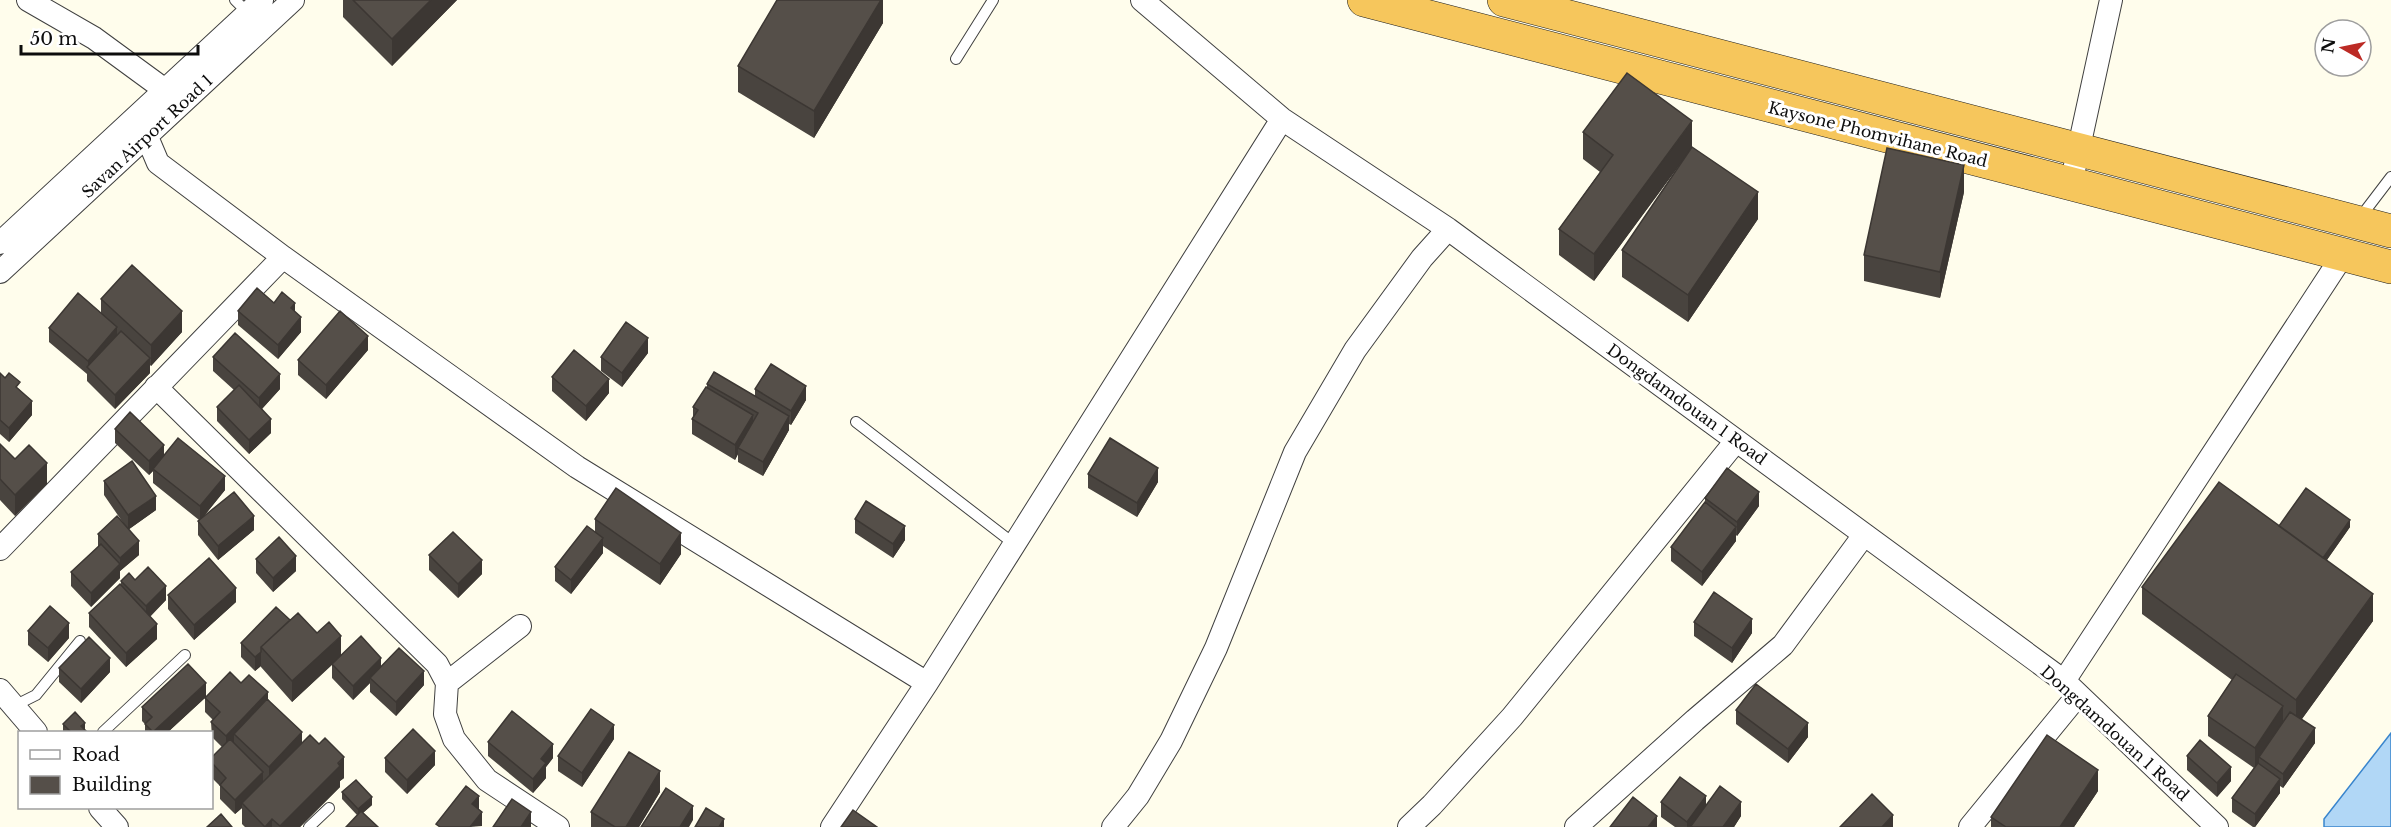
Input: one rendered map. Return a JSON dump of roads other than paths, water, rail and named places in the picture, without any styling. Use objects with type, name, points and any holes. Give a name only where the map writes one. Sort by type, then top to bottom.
[{"type":"highway","name":"Kaysone Phomvihane Road","points":[[1364,0],[2391,267]]},
{"type":"highway","name":"Kaysone Phomvihane Road","points":[[1504,0],[2391,231]]},
{"type":"street","points":[[28,0],[94,38],[165,90]]},
{"type":"street","name":"Savan Airport Road 1","points":[[0,243],[252,10],[293,0]]},
{"type":"street","name":"Dongdamdouan 1 Road","points":[[1142,0],[1282,119],[1448,229],[2071,688],[2217,827]]},
{"type":"street","points":[[2071,184],[2111,0]]},
{"type":"street","name":"Savan Airport Road 1","points":[[0,272],[147,137],[252,10]]},
{"type":"street","points":[[832,827],[927,683],[1282,119]]},
{"type":"street","points":[[147,137],[158,163],[283,257],[577,467],[927,683]]},
{"type":"street","points":[[1113,827],[1138,796],[1171,741],[1191,700],[1216,648],[1295,452],[1355,350],[1422,258],[1448,229]]},
{"type":"street","points":[[1970,827],[2071,688],[2343,255]]},
{"type":"street","points":[[0,549],[283,257]]},
{"type":"street","points":[[156,387],[437,664],[447,683],[445,714],[454,739],[487,780],[558,827]]},
{"type":"street","points":[[1409,827],[1512,717],[1736,441]]},
{"type":"street","points":[[1576,827],[1783,645],[1864,535]]},
{"type":"street","points":[[447,683],[520,626]]},
{"type":"street","points":[[7,698],[35,731]]},
{"type":"street","points":[[102,809],[117,827]]},
{"type":"lane","points":[[956,59],[993,0]]},
{"type":"lane","points":[[2357,222],[2391,177]]},
{"type":"lane","points":[[856,422],[1013,543]]},
{"type":"lane","points":[[7,698],[36,695],[80,641]]},
{"type":"lane","points":[[104,731],[185,655]]},
{"type":"lane","points":[[309,827],[329,808]]},
{"type":"water","points":[[2391,733],[2391,827],[2324,827],[2324,819]]}]
